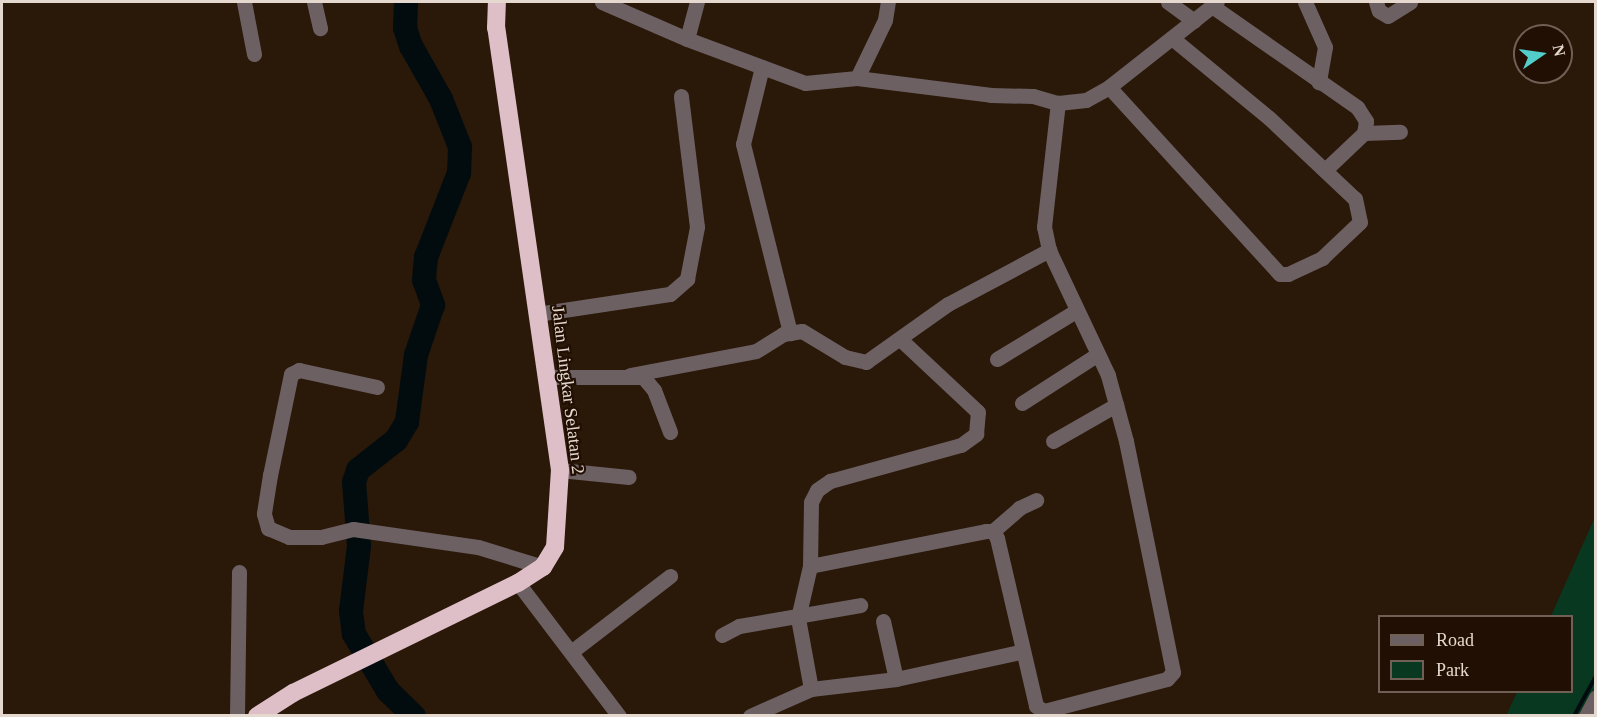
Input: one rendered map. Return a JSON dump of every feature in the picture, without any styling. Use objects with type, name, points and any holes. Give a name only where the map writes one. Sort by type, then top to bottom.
[{"type":"highway","name":"Jalan Lingkar Selatan 2","points":[[497,2],[496,28],[560,470],[555,547],[543,567]]},
{"type":"highway","points":[[257,716],[518,583],[543,567]]},
{"type":"street","points":[[244,2],[254,54]]},
{"type":"street","points":[[314,2],[320,28]]},
{"type":"street","points":[[602,2],[687,39],[805,83],[857,78],[991,95],[1033,96],[1058,103],[1086,100],[1109,87],[1215,4],[1363,113],[1364,133]]},
{"type":"street","points":[[687,39],[697,2]]},
{"type":"street","points":[[857,78],[885,20],[888,2]]},
{"type":"street","points":[[1168,2],[1194,21]]},
{"type":"street","points":[[1305,2],[1325,47],[1319,82]]},
{"type":"street","points":[[1376,2],[1379,11],[1388,16],[1410,2]]},
{"type":"street","points":[[1109,87],[1280,274],[1288,274],[1322,258],[1360,222],[1355,199],[1325,170],[1172,38]]},
{"type":"street","points":[[762,67],[743,144],[790,333]]},
{"type":"street","points":[[537,314],[670,294],[687,279],[697,227],[681,96]]},
{"type":"street","points":[[993,531],[1020,652],[1036,706],[1044,711],[1072,710],[1167,679],[1173,672],[1116,405],[1098,354],[1049,250],[1044,227],[1058,103]]},
{"type":"street","points":[[1325,170],[1364,133],[1400,132]]},
{"type":"street","points":[[546,377],[630,375],[756,351],[790,333],[808,332],[845,357],[860,361],[872,359],[948,304],[1049,250]]},
{"type":"street","points":[[997,359],[1076,311]]},
{"type":"street","points":[[811,689],[798,618],[810,566],[811,502],[816,490],[830,480],[961,445],[976,434],[978,412],[900,339]]},
{"type":"street","points":[[1022,403],[1098,354]]},
{"type":"street","points":[[376,387],[295,371],[287,385],[270,475],[264,514],[268,528],[289,537],[321,537],[359,530],[478,547],[543,567]]},
{"type":"street","points":[[630,375],[643,377],[654,390],[669,432]]},
{"type":"street","points":[[1053,441],[1116,405]]},
{"type":"street","points":[[560,470],[629,477]]},
{"type":"street","points":[[810,566],[993,531],[1019,508],[1036,500]]},
{"type":"street","points":[[237,716],[239,572]]},
{"type":"street","points":[[571,652],[670,576]]},
{"type":"street","points":[[518,583],[619,716]]},
{"type":"street","points":[[722,634],[739,626],[798,618],[860,605]]},
{"type":"street","points":[[883,621],[896,679]]},
{"type":"street","points":[[750,716],[811,689],[896,679],[1020,652]]},
{"type":"street","points":[[1586,716],[1596,697]]},
{"type":"green space","points":[[1595,517],[1595,715],[1506,716],[1517,693],[1573,693],[1573,615],[1551,615]]},
{"type":"waterway","points":[[406,2],[405,28],[411,46],[441,99],[460,147],[459,173],[426,257],[424,280],[433,305],[416,355],[407,422],[396,440],[358,470],[354,482],[359,546],[351,611],[354,634],[388,691],[414,716]]},
{"type":"waterway","points":[[1574,716],[1596,676]]}]
